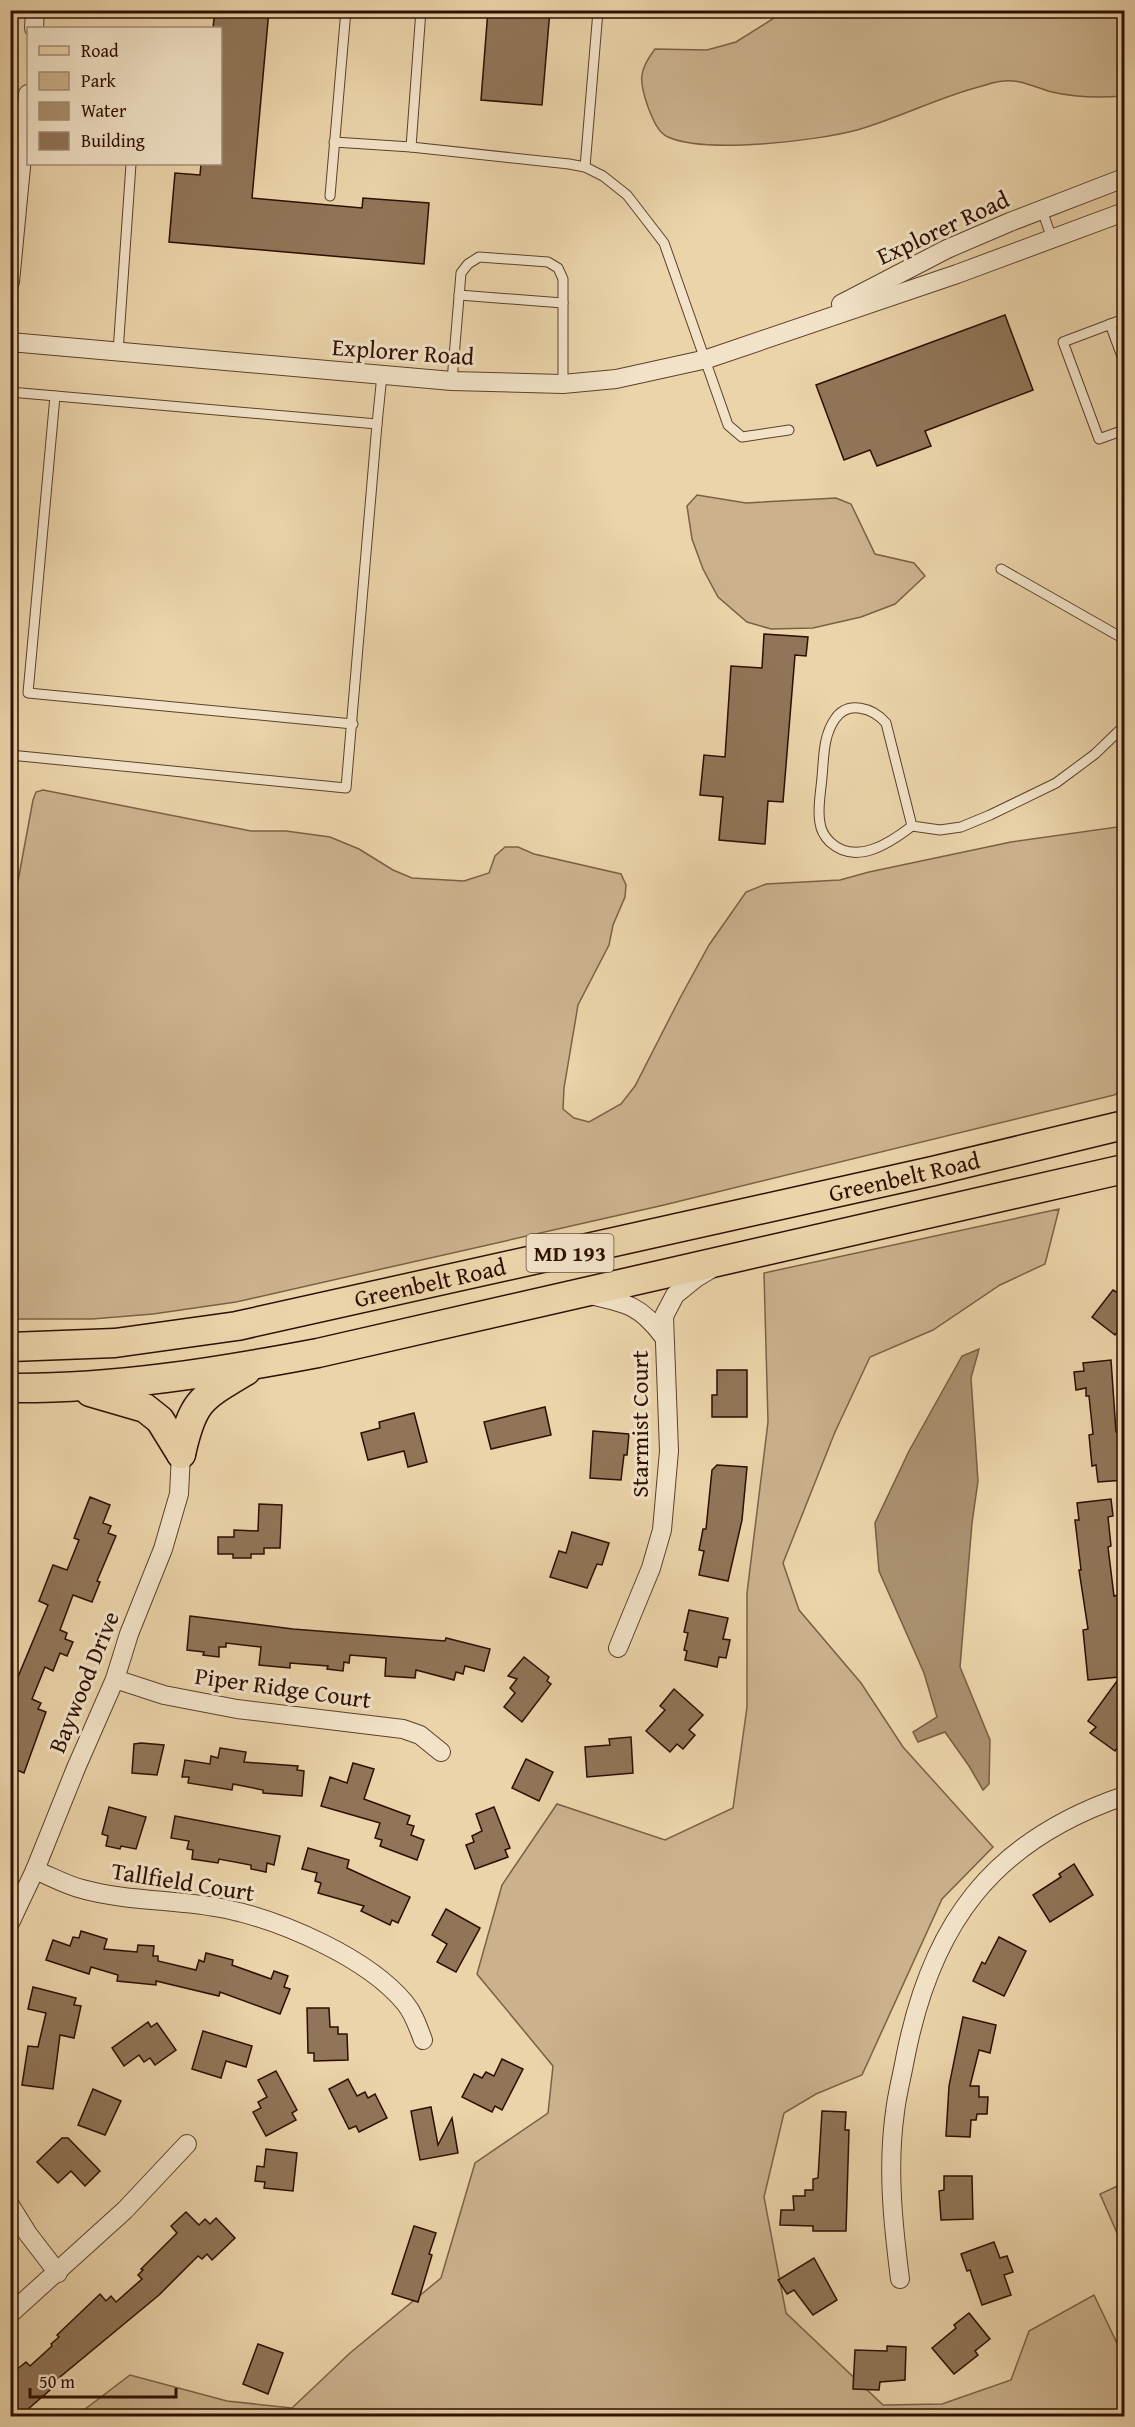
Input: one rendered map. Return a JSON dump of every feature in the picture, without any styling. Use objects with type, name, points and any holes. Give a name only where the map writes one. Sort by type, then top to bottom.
[{"type":"main road","name":"Greenbelt Road","points":[[10,1347],[115,1343],[237,1326],[933,1171],[1125,1125]]},
{"type":"main road","name":"Greenbelt Road","points":[[10,1388],[111,1385],[257,1364],[336,1349],[1125,1169]]},
{"type":"main road","points":[[529,1262],[540,1303]]},
{"type":"main road","points":[[181,1454],[188,1423],[198,1403],[257,1364]]},
{"type":"main road","points":[[74,1386],[145,1408],[160,1420],[181,1454]]},
{"type":"street","points":[[34,27],[35,10]]},
{"type":"street","points":[[10,282],[27,105]]},
{"type":"street","name":"Explorer Road","points":[[786,332],[947,249],[1125,178]]},
{"type":"street","name":"Explorer Road","points":[[10,342],[452,381],[563,384],[616,379],[707,359],[957,274],[1125,212]]},
{"type":"street","name":"Starmist Court","points":[[618,1648],[651,1568],[662,1530],[669,1451],[664,1316],[675,1295],[696,1278],[728,1260]]},
{"type":"street","points":[[583,1293],[627,1303],[650,1318],[663,1336]]},
{"type":"street","name":"Baywood Drive","points":[[10,1923],[35,1870],[115,1679],[129,1634],[163,1550],[179,1494],[181,1454]]},
{"type":"street","name":"Piper Ridge Court","points":[[115,1679],[164,1695],[237,1709],[403,1729],[420,1735],[441,1752]]},
{"type":"street","points":[[900,2280],[893,2225],[891,2160],[895,2113],[910,2033],[924,1983],[934,1958],[956,1918],[972,1897],[1010,1857],[1051,1828],[1125,1796]]},
{"type":"street","name":"Tallfield Court","points":[[35,1870],[79,1888],[144,1900],[224,1909],[273,1923],[310,1938],[337,1951],[386,1984],[412,2012],[423,2040]]},
{"type":"street","points":[[10,2314],[58,2273],[124,2210],[187,2144]]},
{"type":"street","points":[[10,2205],[28,2234],[58,2273]]},
{"type":"lane","points":[[330,196],[346,10]]},
{"type":"lane","points":[[411,147],[421,10]]},
{"type":"lane","points":[[585,167],[598,11]]},
{"type":"lane","points":[[334,142],[411,147],[585,167],[603,176],[627,195],[664,243],[707,359],[728,424],[742,437],[789,430]]},
{"type":"lane","points":[[118,352],[131,165]]},
{"type":"lane","points":[[1042,210],[1052,239]]},
{"type":"lane","points":[[452,381],[461,273],[468,264],[479,257],[548,262],[558,268],[563,279],[563,384]]},
{"type":"lane","points":[[459,295],[563,303]]},
{"type":"lane","points":[[1125,319],[1063,342],[1099,439],[1125,430]]},
{"type":"lane","points":[[1110,324],[1125,362]]},
{"type":"lane","points":[[10,755],[346,788],[382,375]]},
{"type":"lane","points":[[10,392],[376,424]]},
{"type":"lane","points":[[55,396],[28,693],[353,724]]},
{"type":"lane","points":[[1001,569],[1125,639]]},
{"type":"lane","points":[[912,826],[886,723],[878,713],[869,709],[847,710],[836,718],[826,737],[819,811],[820,823],[825,837],[837,849],[859,853],[882,845],[912,826],[940,830],[961,827],[990,815],[1056,783],[1095,754],[1125,726]]},
{"type":"green space","points":[[785,11],[1124,11],[1124,96],[1070,95],[1022,83],[1001,81],[950,96],[857,130],[816,138],[761,144],[708,145],[685,142],[668,137],[661,132],[648,107],[642,83],[645,64],[655,49],[707,50],[736,42]]},
{"type":"green space","points":[[697,495],[746,503],[836,498],[851,504],[875,554],[914,563],[925,576],[895,604],[861,617],[813,628],[771,629],[747,622],[718,597],[703,569],[692,539],[687,506]]},
{"type":"green space","points":[[43,790],[251,831],[286,831],[330,837],[359,849],[393,870],[412,878],[464,881],[489,873],[495,856],[505,847],[518,847],[534,854],[621,874],[626,885],[625,897],[613,925],[609,945],[578,1005],[564,1088],[563,1109],[574,1118],[589,1122],[621,1104],[635,1086],[709,945],[746,892],[766,884],[840,880],[1011,842],[1124,826],[1124,1090],[1114,1095],[664,1205],[236,1302],[153,1314],[92,1319],[11,1319],[11,897],[18,881],[33,800],[36,792]]},
{"type":"green space","points":[[1059,1209],[1045,1264],[1000,1285],[933,1330],[870,1357],[835,1432],[783,1563],[799,1610],[861,1683],[903,1747],[993,1847],[942,1899],[862,2075],[816,2094],[784,2113],[764,2197],[786,2313],[883,2405],[942,2404],[1011,2380],[1029,2331],[1094,2295],[1124,2358],[1124,2416],[884,2416],[883,2410],[882,2416],[76,2416],[130,2375],[227,2401],[292,2408],[350,2353],[441,2278],[475,2163],[548,2113],[553,2066],[477,1974],[502,1885],[557,1804],[665,1840],[733,1808],[747,1707],[747,1593],[768,1422],[764,1273]]},
{"type":"green space","points":[[1124,2183],[1124,2249],[1100,2194]]},
{"type":"water","points":[[979,1349],[971,1378],[978,1481],[972,1523],[960,1667],[990,1740],[989,1784],[983,1790],[945,1732],[918,1742],[913,1732],[937,1717],[924,1673],[879,1571],[875,1523],[909,1451],[962,1356]]},
{"type":"building","points":[[215,10],[269,10],[252,198],[362,208],[363,198],[429,203],[424,264],[169,242],[175,173],[200,175],[201,165],[222,165],[222,27],[213,27]]},
{"type":"building","points":[[488,10],[550,10],[542,105],[481,100]]},
{"type":"building","points":[[1005,315],[1033,390],[925,431],[931,446],[877,466],[870,450],[844,460],[816,385]]},
{"type":"building","points":[[764,634],[808,637],[806,656],[795,655],[783,802],[768,801],[765,844],[719,840],[723,797],[700,795],[704,755],[725,757],[731,666],[762,668]]},
{"type":"building","points":[[1113,1290],[1125,1297],[1125,1322],[1115,1335],[1092,1317]]},
{"type":"building","points":[[1111,1360],[1116,1432],[1121,1432],[1125,1480],[1098,1482],[1096,1465],[1092,1466],[1089,1435],[1093,1434],[1089,1396],[1086,1396],[1086,1388],[1076,1390],[1074,1372],[1084,1371],[1083,1363]]},
{"type":"building","points":[[717,1370],[747,1370],[747,1417],[712,1417],[712,1395],[717,1395]]},
{"type":"building","points":[[545,1407],[551,1435],[491,1449],[484,1422]]},
{"type":"building","points":[[414,1413],[427,1462],[408,1467],[404,1451],[368,1460],[361,1433],[380,1428],[379,1422]]},
{"type":"building","points":[[593,1431],[629,1434],[621,1480],[590,1478]]},
{"type":"building","points":[[717,1465],[747,1467],[742,1520],[728,1581],[699,1575],[704,1551],[699,1550],[703,1529],[706,1529],[712,1470]]},
{"type":"building","points":[[90,1497],[110,1505],[103,1523],[111,1526],[108,1533],[116,1536],[97,1581],[100,1582],[92,1602],[73,1595],[60,1630],[67,1633],[65,1639],[73,1642],[67,1656],[60,1653],[53,1671],[45,1667],[32,1699],[41,1703],[38,1709],[46,1712],[24,1773],[10,1767],[10,1696],[48,1605],[39,1601],[53,1565],[67,1570],[79,1540],[74,1538]]},
{"type":"building","points":[[1111,1499],[1113,1516],[1108,1517],[1111,1546],[1108,1547],[1114,1596],[1118,1595],[1125,1664],[1125,1737],[1115,1751],[1090,1733],[1096,1727],[1088,1721],[1120,1677],[1088,1680],[1083,1630],[1088,1629],[1079,1570],[1081,1570],[1075,1520],[1079,1520],[1077,1503]]},
{"type":"building","points":[[259,1504],[282,1505],[280,1548],[264,1548],[264,1554],[251,1554],[251,1558],[233,1558],[233,1554],[218,1554],[218,1537],[234,1537],[234,1530],[258,1531]]},
{"type":"building","points":[[572,1532],[609,1543],[602,1565],[597,1564],[587,1588],[550,1577],[559,1551],[566,1553]]},
{"type":"building","points":[[689,1610],[728,1618],[723,1639],[730,1640],[726,1658],[719,1657],[717,1667],[685,1660],[687,1651],[684,1650],[688,1633],[684,1632]]},
{"type":"building","points":[[190,1616],[293,1629],[445,1641],[446,1638],[490,1649],[484,1671],[465,1666],[463,1674],[456,1672],[454,1680],[416,1670],[415,1678],[385,1676],[386,1658],[350,1655],[349,1663],[344,1662],[343,1671],[327,1669],[328,1666],[290,1663],[290,1668],[259,1665],[261,1647],[226,1643],[226,1647],[219,1647],[219,1657],[187,1650]]},
{"type":"building","points":[[524,1657],[549,1677],[547,1681],[551,1684],[522,1722],[504,1707],[515,1693],[510,1688],[517,1679],[508,1676]]},
{"type":"building","points":[[674,1689],[703,1715],[689,1730],[695,1735],[683,1749],[677,1744],[670,1752],[646,1731],[665,1710],[660,1706]]},
{"type":"building","points":[[631,1737],[633,1773],[587,1777],[585,1747],[610,1745],[609,1739]]},
{"type":"building","points":[[134,1744],[164,1745],[157,1775],[132,1773]]},
{"type":"building","points":[[220,1748],[246,1752],[244,1762],[298,1766],[297,1770],[304,1771],[302,1796],[263,1793],[263,1790],[233,1784],[232,1790],[188,1783],[189,1777],[182,1777],[185,1760],[210,1764],[211,1756],[218,1758]]},
{"type":"building","points":[[526,1759],[553,1772],[539,1801],[512,1788]]},
{"type":"building","points":[[353,1763],[374,1769],[364,1799],[410,1816],[407,1824],[414,1826],[411,1835],[424,1840],[417,1860],[380,1846],[382,1840],[375,1838],[380,1823],[321,1806],[330,1777],[347,1783]]},
{"type":"building","points":[[109,1807],[146,1817],[136,1849],[106,1846],[108,1836],[102,1834]]},
{"type":"building","points":[[494,1807],[510,1848],[505,1850],[508,1857],[475,1869],[466,1845],[474,1842],[472,1836],[482,1831],[476,1814]]},
{"type":"building","points":[[175,1816],[280,1836],[274,1865],[267,1863],[266,1872],[251,1869],[251,1865],[219,1859],[218,1863],[192,1859],[193,1850],[187,1849],[189,1841],[171,1838]]},
{"type":"building","points":[[308,1848],[349,1860],[347,1868],[410,1897],[398,1923],[392,1920],[390,1925],[361,1911],[364,1906],[318,1893],[321,1883],[315,1881],[317,1873],[302,1869]]},
{"type":"building","points":[[1074,1864],[1093,1895],[1050,1922],[1033,1895],[1061,1877],[1059,1874]]},
{"type":"building","points":[[446,1909],[480,1928],[456,1972],[437,1962],[447,1944],[432,1935]]},
{"type":"building","points":[[81,1931],[107,1939],[104,1949],[137,1952],[138,1945],[154,1946],[153,1956],[158,1956],[158,1961],[196,1970],[199,1960],[204,1962],[206,1953],[233,1960],[232,1965],[271,1979],[274,1971],[288,1976],[284,1987],[290,1989],[280,2014],[220,1992],[219,1996],[156,1981],[156,1985],[117,1981],[118,1975],[91,1967],[89,1974],[46,1960],[53,1940],[70,1946],[73,1937],[79,1938]]},
{"type":"building","points":[[999,1937],[1026,1951],[1004,1996],[973,1981],[982,1962],[985,1964]]},
{"type":"building","points":[[33,1987],[76,1998],[74,2005],[81,2006],[74,2038],[60,2035],[53,2089],[22,2085],[28,2046],[38,2047],[46,2013],[28,2009]]},
{"type":"building","points":[[307,2008],[329,2008],[330,2027],[338,2027],[338,2034],[347,2034],[348,2060],[314,2061],[314,2053],[308,2053]]},
{"type":"building","points":[[963,2017],[996,2025],[990,2053],[979,2050],[970,2086],[979,2086],[979,2097],[988,2097],[987,2114],[977,2114],[976,2120],[971,2120],[970,2137],[946,2136],[949,2086]]},
{"type":"building","points":[[148,2022],[151,2027],[157,2023],[176,2050],[155,2065],[150,2058],[144,2062],[139,2055],[124,2066],[112,2048]]},
{"type":"building","points":[[203,2031],[252,2046],[246,2067],[226,2061],[221,2078],[192,2069]]},
{"type":"building","points":[[502,2059],[523,2069],[502,2110],[495,2106],[492,2112],[462,2097],[474,2074],[482,2078],[486,2072],[494,2076]]},
{"type":"building","points":[[276,2071],[297,2110],[292,2113],[296,2120],[266,2136],[253,2112],[261,2108],[258,2102],[267,2097],[258,2080]]},
{"type":"building","points":[[348,2079],[357,2096],[365,2092],[368,2098],[375,2094],[387,2118],[359,2132],[356,2126],[349,2129],[329,2089]]},
{"type":"building","points":[[93,2089],[121,2101],[105,2135],[78,2125]]},
{"type":"building","points":[[431,2107],[438,2145],[452,2118],[458,2153],[420,2160],[411,2111]]},
{"type":"building","points":[[822,2111],[846,2112],[845,2130],[849,2130],[846,2231],[813,2231],[813,2226],[780,2225],[781,2210],[794,2210],[793,2196],[805,2196],[805,2190],[813,2190],[813,2179],[818,2178]]},
{"type":"building","points":[[62,2138],[68,2138],[100,2171],[85,2186],[71,2171],[58,2183],[37,2162]]},
{"type":"building","points":[[266,2149],[297,2153],[293,2191],[264,2188],[265,2182],[255,2181],[257,2166],[264,2167]]},
{"type":"building","points":[[944,2176],[972,2176],[973,2219],[941,2220],[939,2191],[944,2190]]},
{"type":"building","points":[[186,2212],[199,2225],[205,2219],[210,2224],[216,2218],[235,2238],[212,2260],[207,2254],[202,2259],[198,2256],[159,2295],[48,2387],[50,2390],[20,2416],[16,2416],[10,2410],[10,2375],[26,2362],[30,2366],[52,2346],[51,2344],[59,2337],[57,2335],[100,2294],[106,2301],[111,2296],[116,2302],[142,2279],[138,2275],[143,2270],[141,2269],[177,2233],[171,2226]]},
{"type":"building","points":[[414,2226],[436,2233],[418,2302],[392,2294]]},
{"type":"building","points":[[994,2242],[1000,2258],[1007,2256],[1013,2272],[1004,2275],[1011,2295],[982,2305],[970,2270],[967,2271],[961,2254]]},
{"type":"building","points":[[814,2258],[837,2300],[813,2315],[794,2290],[787,2294],[778,2280]]},
{"type":"building","points":[[969,2313],[990,2339],[975,2351],[978,2355],[954,2374],[932,2348],[956,2328],[954,2325]]},
{"type":"building","points":[[258,2344],[283,2353],[268,2394],[243,2384]]},
{"type":"building","points":[[887,2346],[906,2347],[905,2380],[880,2382],[879,2390],[853,2389],[855,2350],[887,2351]]}]
